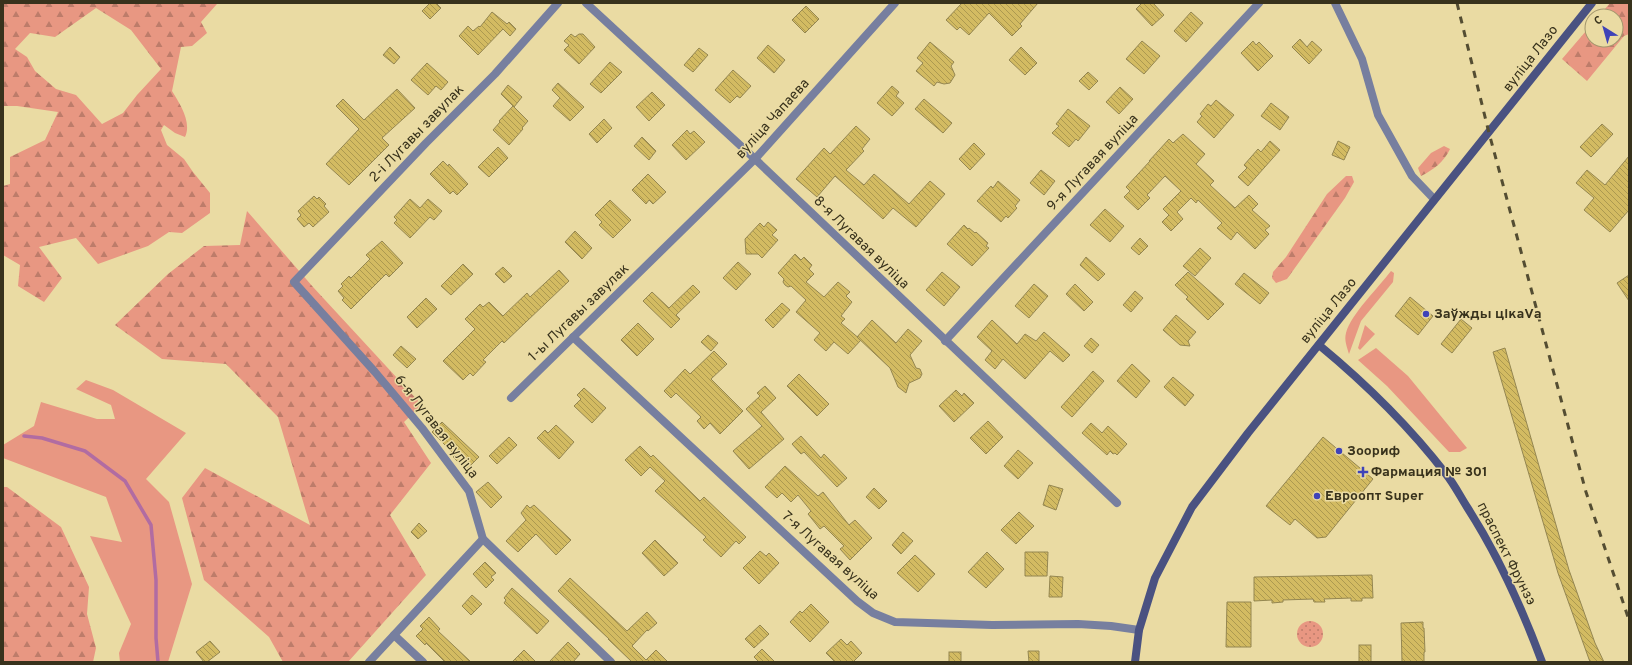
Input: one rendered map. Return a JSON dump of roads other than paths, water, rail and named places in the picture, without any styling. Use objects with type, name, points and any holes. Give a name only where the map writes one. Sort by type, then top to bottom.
[{"type":"main road","name":"вуліца Лазо","points":[[1135,662],[1139,630],[1155,578],[1192,507],[1434,199],[1489,133],[1592,3]]},
{"type":"main road","name":"праспект Фрунзэ","points":[[1319,345],[1345,367],[1408,429],[1447,475],[1485,535],[1530,630],[1542,662]]},
{"type":"street","name":"2-і Лугавы завулак","points":[[294,282],[426,143],[495,74],[558,3]]},
{"type":"street","name":"8-я Лугавая вуліца","points":[[586,3],[755,159],[1117,503]]},
{"type":"street","name":"вуліца Чапаева","points":[[665,246],[755,159],[895,3]]},
{"type":"street","name":"9-я Лугавая вуліца","points":[[945,341],[1260,3]]},
{"type":"street","points":[[1335,3],[1362,59],[1378,115],[1412,176],[1434,199]]},
{"type":"street","name":"1-ы Лугавы завулак","points":[[511,398],[665,246]]},
{"type":"street","name":"6-я Лугавая вуліца","points":[[294,282],[375,372],[417,422],[465,485],[469,491],[483,540]]},
{"type":"street","name":"7-я Лугавая вуліца","points":[[573,337],[857,601],[873,612],[895,622],[992,625],[1078,624],[1111,626],[1139,630]]},
{"type":"street","points":[[369,662],[483,540],[611,662]]},
{"type":"street","points":[[394,635],[423,662]]},
{"type":"waterway","points":[[24,436],[42,438],[85,451],[125,481],[151,525],[156,580],[156,638],[158,662]]},
{"type":"railway","points":[[1457,3],[1489,133],[1586,492],[1629,620]]},
{"type":"place","name":"Заўжды цікаVа","points":[[1426,314]]},
{"type":"place","name":"Зоориф","points":[[1339,451]]},
{"type":"place","name":"Фармация № 301","points":[[1363,472]]},
{"type":"place","name":"Евроопт Super","points":[[1317,496]]}]
